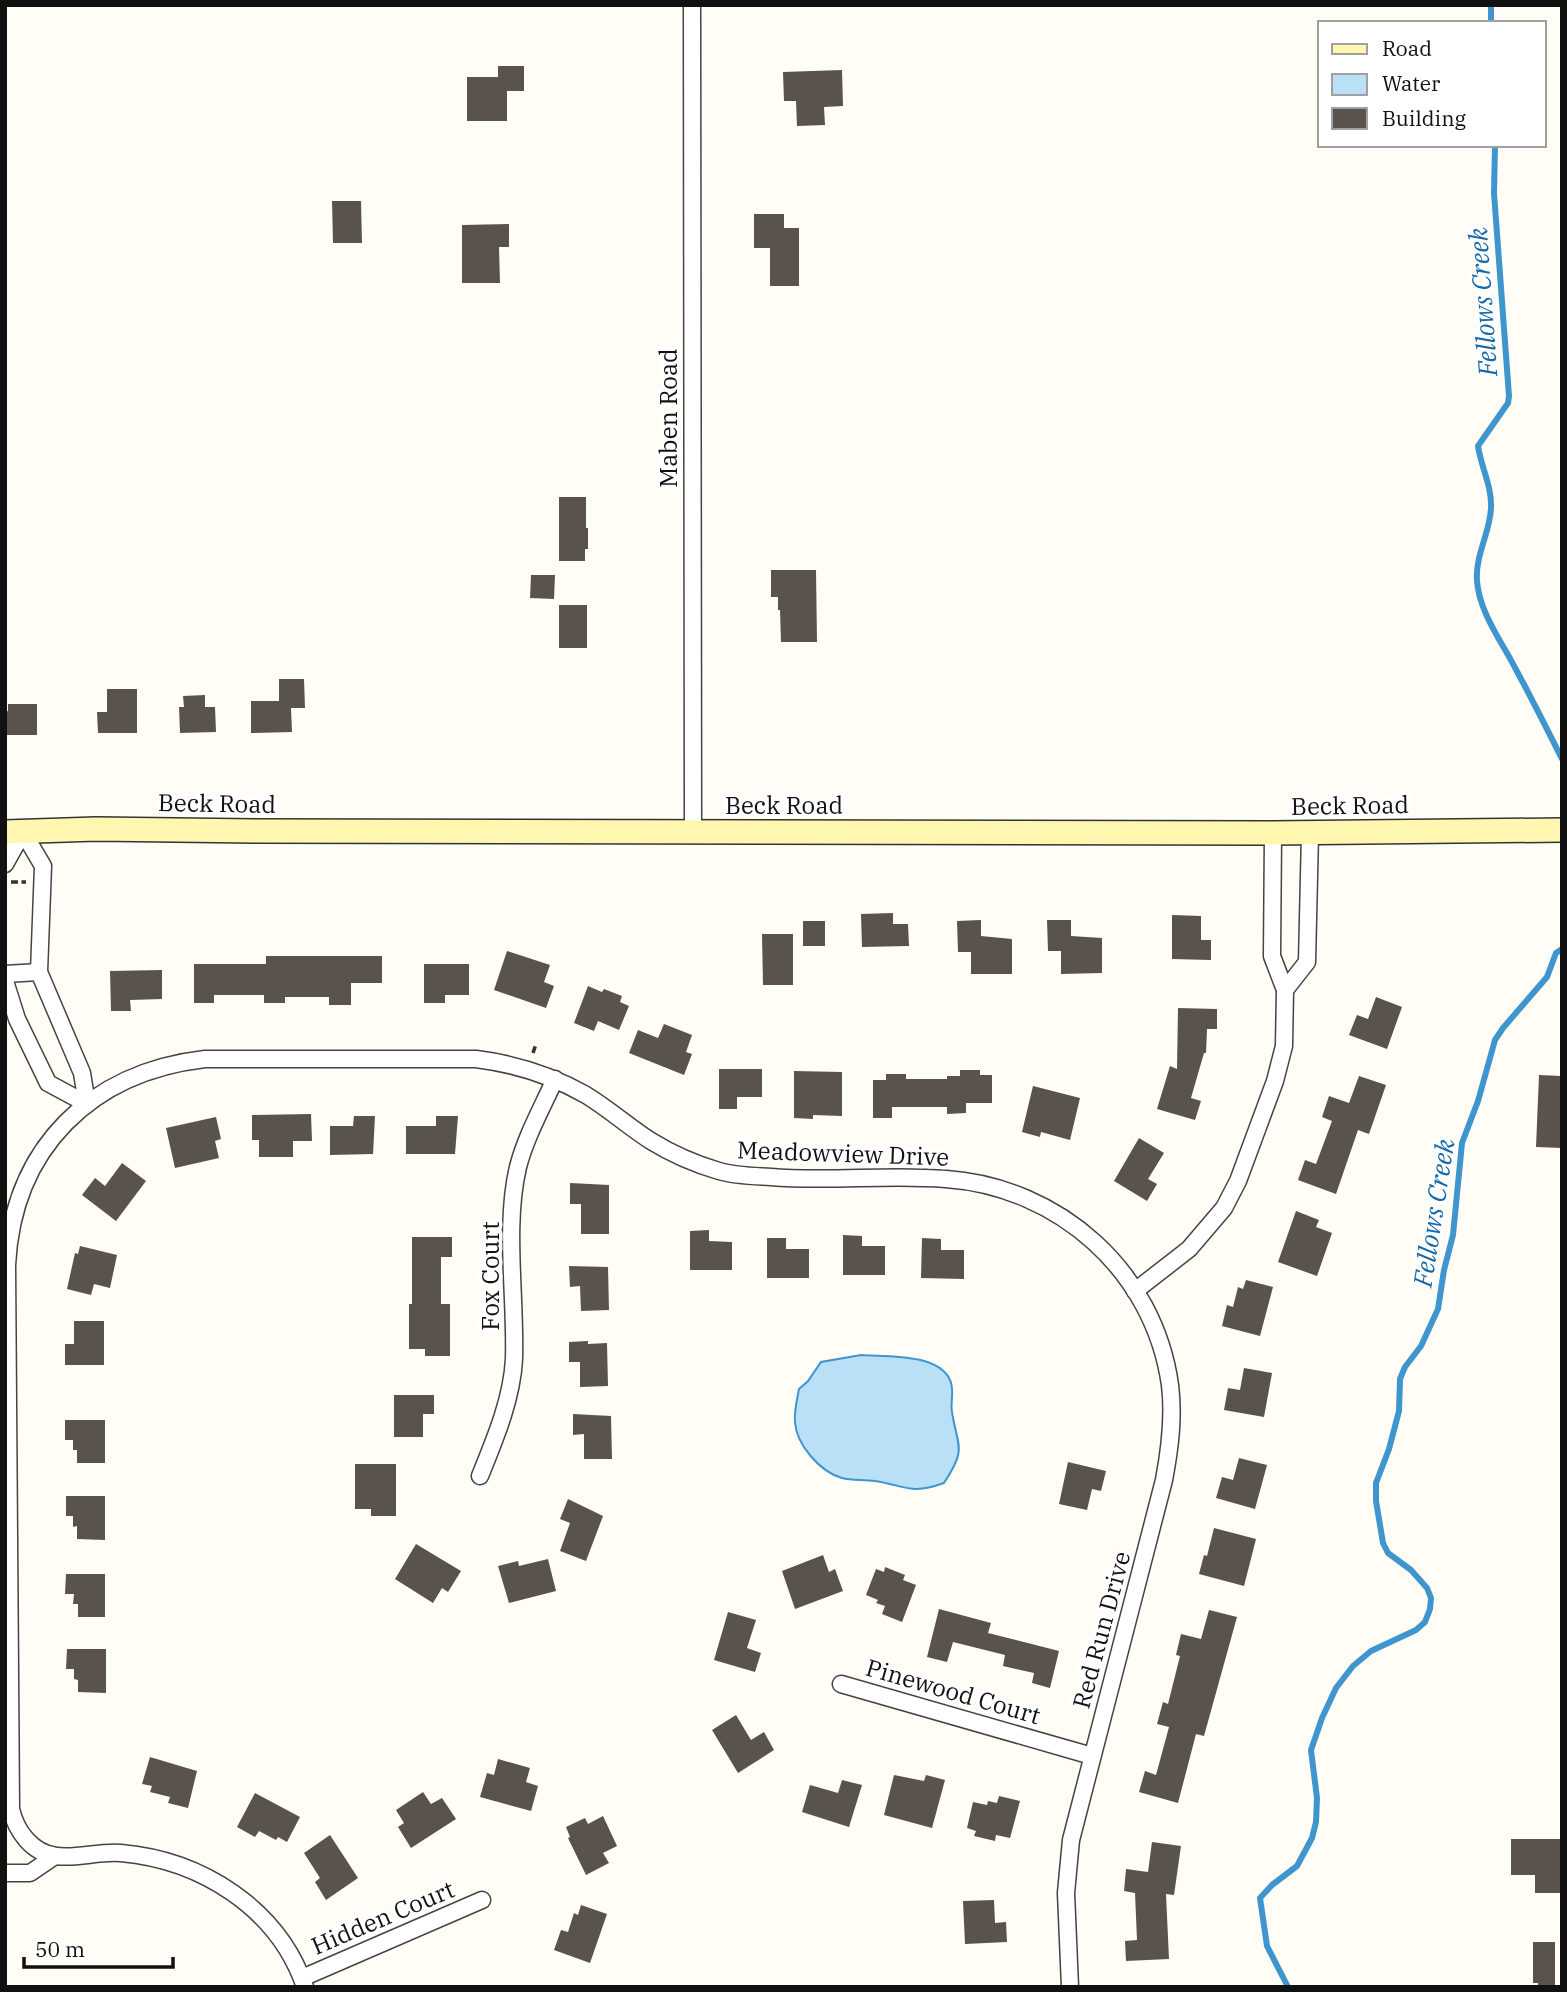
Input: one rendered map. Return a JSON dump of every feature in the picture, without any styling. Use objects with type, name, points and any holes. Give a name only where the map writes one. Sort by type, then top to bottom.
[{"type":"main road","name":"Beck Road","points":[[14,832],[96,829],[1272,833],[1562,830]]},
{"type":"street","name":"Maben Road","points":[[692,5],[693,832]]},
{"type":"street","points":[[5,864],[14,832]]},
{"type":"street","points":[[14,832],[43,866],[40,972],[82,1073],[86,1104]]},
{"type":"street","points":[[1135,1290],[1189,1249],[1224,1208],[1238,1181],[1275,1081],[1284,1046],[1285,990],[1272,956],[1272,833]]},
{"type":"street","points":[[1285,990],[1307,962],[1310,833]]},
{"type":"street","points":[[5,974],[40,972]]},
{"type":"street","points":[[5,981],[17,1019],[48,1083],[86,1104]]},
{"type":"street","name":"Meadowview Drive","points":[[55,1856],[27,1842],[13,1821],[8,1801],[8,1245],[15,1209],[28,1174],[47,1145],[86,1104],[125,1079],[178,1062],[205,1059],[476,1059],[520,1066],[555,1079],[588,1097],[668,1151],[722,1172],[786,1178],[947,1179],[982,1183],[1018,1193],[1049,1208],[1084,1233],[1108,1256],[1135,1290]]},
{"type":"street","name":"Fox Court","points":[[480,1476],[502,1419],[514,1362],[513,1215],[518,1168],[526,1141],[555,1079]]},
{"type":"street","name":"Red Run Drive","points":[[1070,1987],[1066,1893],[1071,1840],[1164,1480],[1171,1443],[1172,1406],[1165,1361],[1153,1325],[1135,1290]]},
{"type":"street","name":"Pinewood Court","points":[[841,1684],[1092,1756]]},
{"type":"street","points":[[5,1873],[30,1873],[55,1856],[118,1853],[147,1856],[183,1866],[214,1880],[242,1899],[267,1923],[288,1950],[303,1982]]},
{"type":"street","name":"Hidden Court","points":[[303,1982],[482,1900]]},
{"type":"path","points":[[11,882],[31,882]]},
{"type":"path","points":[[532,1055],[536,1044]]},
{"type":"water","points":[[861,1355],[923,1361],[944,1371],[950,1380],[952,1412],[959,1448],[956,1462],[944,1483],[916,1489],[842,1478],[826,1470],[805,1448],[795,1422],[799,1389],[821,1362]]},
{"type":"building","points":[[498,66],[524,66],[524,91],[507,91],[507,121],[467,121],[467,77],[498,77]]},
{"type":"building","points":[[842,70],[843,106],[824,107],[825,125],[797,126],[796,101],[784,101],[783,72]]},
{"type":"building","points":[[332,201],[361,201],[362,243],[333,243]]},
{"type":"building","points":[[754,214],[784,214],[784,228],[799,228],[799,286],[770,286],[770,248],[754,248]]},
{"type":"building","points":[[509,224],[509,247],[499,247],[500,283],[462,283],[462,225]]},
{"type":"building","points":[[559,497],[586,497],[588,549],[585,549],[585,561],[559,561]]},
{"type":"building","points":[[771,570],[816,570],[817,642],[781,642],[778,597],[771,597]]},
{"type":"building","points":[[531,575],[555,575],[554,599],[530,598]]},
{"type":"building","points":[[559,605],[587,605],[587,648],[559,648]]},
{"type":"building","points":[[279,679],[304,679],[305,708],[291,708],[292,732],[251,733],[251,701],[279,701]]},
{"type":"building","points":[[107,689],[137,689],[137,733],[98,733],[97,712],[107,712]]},
{"type":"building","points":[[205,695],[205,707],[215,707],[216,732],[180,733],[179,707],[184,707],[183,696]]},
{"type":"building","points":[[8,704],[37,704],[37,735],[5,735],[5,712],[8,711]]},
{"type":"building","points":[[893,913],[893,924],[908,924],[909,946],[862,947],[861,914]]},
{"type":"building","points":[[1172,915],[1201,916],[1201,940],[1211,940],[1211,960],[1172,959]]},
{"type":"building","points":[[981,920],[981,936],[1012,939],[1012,974],[971,974],[971,952],[958,952],[957,921]]},
{"type":"building","points":[[1047,920],[1071,920],[1071,936],[1102,938],[1102,973],[1061,974],[1061,951],[1048,951]]},
{"type":"building","points":[[803,921],[825,921],[825,946],[803,946]]},
{"type":"building","points":[[762,934],[793,934],[793,985],[763,985]]},
{"type":"building","points":[[507,951],[550,965],[544,982],[554,986],[546,1008],[494,990]]},
{"type":"building","points":[[266,956],[382,956],[382,983],[351,983],[351,1005],[329,1005],[329,997],[285,997],[285,1003],[264,1003],[264,995],[214,995],[214,1003],[194,1003],[194,964],[266,964]]},
{"type":"building","points":[[424,964],[469,964],[469,995],[445,995],[445,1003],[424,1003]]},
{"type":"building","points":[[162,970],[162,999],[130,1000],[131,1011],[111,1011],[110,971]]},
{"type":"building","points":[[588,986],[622,996],[620,1002],[629,1006],[619,1030],[598,1021],[594,1031],[574,1023]]},
{"type":"building","points":[[1376,997],[1402,1007],[1387,1049],[1349,1035],[1357,1015],[1368,1019]]},
{"type":"building","points":[[1178,1008],[1217,1009],[1217,1029],[1207,1029],[1206,1053],[1191,1098],[1201,1101],[1195,1120],[1157,1109],[1170,1066],[1177,1069]]},
{"type":"building","points":[[664,1024],[692,1035],[686,1052],[692,1054],[684,1075],[629,1053],[638,1030],[658,1038]]},
{"type":"building","points":[[719,1069],[762,1069],[762,1097],[737,1097],[737,1109],[719,1109]]},
{"type":"building","points":[[960,1070],[980,1070],[980,1075],[992,1075],[992,1103],[966,1103],[966,1113],[947,1114],[947,1107],[892,1107],[892,1118],[873,1118],[873,1080],[886,1080],[886,1074],[906,1074],[906,1079],[947,1079],[947,1076],[960,1076]]},
{"type":"building","points":[[794,1071],[842,1072],[842,1116],[813,1115],[813,1119],[794,1118]]},
{"type":"building","points":[[1539,1075],[1562,1076],[1562,1148],[1536,1147]]},
{"type":"building","points":[[1359,1076],[1386,1085],[1369,1134],[1358,1130],[1336,1194],[1298,1180],[1305,1160],[1316,1164],[1332,1121],[1322,1117],[1329,1096],[1349,1103]]},
{"type":"building","points":[[1033,1086],[1080,1098],[1070,1140],[1041,1132],[1040,1137],[1022,1132]]},
{"type":"building","points":[[311,1114],[312,1141],[293,1141],[293,1157],[259,1157],[259,1140],[252,1140],[252,1115]]},
{"type":"building","points":[[354,1116],[375,1116],[373,1154],[330,1155],[330,1126],[353,1126]]},
{"type":"building","points":[[436,1116],[458,1116],[455,1154],[406,1154],[406,1126],[436,1126]]},
{"type":"building","points":[[216,1117],[221,1139],[215,1141],[219,1158],[175,1168],[166,1128]]},
{"type":"building","points":[[1139,1138],[1164,1153],[1148,1179],[1157,1184],[1147,1201],[1114,1181]]},
{"type":"building","points":[[122,1163],[146,1181],[116,1221],[82,1195],[95,1178],[105,1186]]},
{"type":"building","points":[[570,1183],[609,1185],[609,1234],[581,1234],[581,1204],[570,1204]]},
{"type":"building","points":[[1296,1211],[1319,1220],[1316,1227],[1332,1233],[1317,1276],[1278,1262]]},
{"type":"building","points":[[709,1230],[709,1241],[732,1242],[732,1270],[690,1270],[690,1231]]},
{"type":"building","points":[[843,1235],[862,1236],[862,1246],[885,1246],[885,1275],[843,1275]]},
{"type":"building","points":[[412,1237],[452,1237],[452,1257],[441,1257],[441,1304],[450,1304],[450,1356],[425,1356],[425,1349],[409,1349]]},
{"type":"building","points":[[767,1238],[786,1238],[786,1249],[809,1249],[809,1278],[767,1278]]},
{"type":"building","points":[[922,1238],[941,1239],[941,1250],[964,1250],[964,1279],[921,1278]]},
{"type":"building","points":[[80,1246],[117,1255],[110,1288],[94,1284],[91,1295],[67,1289],[75,1253],[78,1254]]},
{"type":"building","points":[[569,1266],[608,1267],[609,1310],[581,1311],[580,1286],[570,1287]]},
{"type":"building","points":[[1246,1280],[1273,1287],[1260,1336],[1222,1326],[1227,1305],[1233,1307],[1238,1287],[1243,1289]]},
{"type":"building","points":[[74,1321],[104,1321],[104,1365],[65,1365],[65,1344],[74,1344]]},
{"type":"building","points":[[588,1341],[588,1344],[607,1343],[608,1386],[580,1387],[580,1362],[569,1362],[569,1342]]},
{"type":"building","points":[[1244,1368],[1272,1373],[1264,1417],[1224,1410],[1228,1388],[1240,1390]]},
{"type":"building","points":[[394,1395],[434,1395],[434,1414],[423,1414],[423,1437],[394,1437]]},
{"type":"building","points":[[573,1414],[611,1416],[612,1459],[584,1459],[584,1434],[573,1435]]},
{"type":"building","points":[[65,1420],[105,1420],[105,1463],[77,1463],[77,1450],[73,1450],[73,1440],[65,1440]]},
{"type":"building","points":[[1239,1458],[1267,1465],[1255,1509],[1216,1498],[1222,1477],[1233,1480]]},
{"type":"building","points":[[1068,1462],[1106,1471],[1101,1491],[1092,1489],[1087,1510],[1059,1504]]},
{"type":"building","points":[[355,1464],[396,1464],[396,1516],[371,1516],[371,1509],[355,1509]]},
{"type":"building","points":[[66,1496],[105,1496],[105,1540],[77,1539],[77,1526],[73,1527],[73,1516],[66,1516]]},
{"type":"building","points":[[568,1499],[603,1516],[586,1561],[560,1551],[570,1523],[560,1519]]},
{"type":"building","points":[[1214,1528],[1256,1539],[1244,1586],[1199,1574]]},
{"type":"building","points":[[416,1544],[461,1571],[448,1592],[442,1588],[433,1603],[395,1579]]},
{"type":"building","points":[[823,1555],[829,1572],[835,1569],[843,1591],[795,1609],[782,1571]]},
{"type":"building","points":[[548,1559],[556,1591],[509,1603],[498,1566],[518,1561],[519,1566]]},
{"type":"building","points":[[885,1567],[905,1575],[903,1580],[916,1585],[902,1622],[882,1614],[885,1606],[866,1595],[876,1569],[884,1572]]},
{"type":"building","points":[[66,1574],[105,1574],[105,1617],[78,1617],[78,1604],[73,1604],[74,1594],[65,1594]]},
{"type":"building","points":[[939,1609],[991,1623],[988,1633],[1059,1651],[1050,1688],[1032,1683],[1034,1673],[1003,1666],[1005,1655],[953,1642],[947,1662],[927,1657]]},
{"type":"building","points":[[1209,1610],[1237,1617],[1204,1736],[1196,1734],[1178,1803],[1139,1792],[1145,1771],[1156,1775],[1169,1727],[1157,1724],[1163,1702],[1168,1704],[1180,1656],[1176,1655],[1181,1634],[1201,1639]]},
{"type":"building","points":[[728,1612],[756,1620],[747,1648],[761,1653],[755,1672],[714,1660]]},
{"type":"building","points":[[67,1649],[106,1649],[106,1693],[78,1692],[74,1669],[66,1669]]},
{"type":"building","points":[[736,1715],[751,1740],[764,1732],[774,1750],[738,1773],[712,1730]]},
{"type":"building","points":[[150,1757],[197,1771],[188,1808],[168,1803],[170,1797],[150,1792],[152,1786],[142,1784]]},
{"type":"building","points":[[498,1759],[530,1768],[526,1782],[538,1786],[531,1811],[480,1797],[487,1773],[494,1775]]},
{"type":"building","points":[[894,1775],[924,1781],[926,1775],[945,1780],[932,1828],[884,1815]]},
{"type":"building","points":[[842,1780],[862,1785],[849,1827],[802,1812],[810,1785],[838,1793]]},
{"type":"building","points":[[423,1792],[431,1804],[442,1798],[456,1819],[411,1848],[398,1827],[404,1823],[396,1810]]},
{"type":"building","points":[[255,1793],[300,1817],[287,1842],[278,1837],[276,1840],[259,1831],[255,1837],[237,1827]]},
{"type":"building","points":[[999,1796],[1020,1801],[1010,1838],[996,1835],[995,1841],[974,1836],[976,1831],[967,1828],[973,1802],[987,1805],[988,1801],[997,1803]]},
{"type":"building","points":[[603,1816],[617,1846],[603,1853],[609,1863],[586,1875],[568,1838],[570,1837],[566,1827],[585,1818],[588,1824]]},
{"type":"building","points":[[330,1835],[358,1878],[326,1900],[315,1882],[320,1878],[304,1853]]},
{"type":"building","points":[[1511,1839],[1560,1839],[1560,1893],[1535,1893],[1535,1875],[1511,1875]]},
{"type":"building","points":[[1152,1842],[1181,1846],[1174,1895],[1166,1894],[1169,1959],[1126,1961],[1125,1941],[1137,1940],[1135,1893],[1124,1891],[1126,1869],[1148,1872]]},
{"type":"building","points":[[994,1900],[995,1923],[1006,1922],[1007,1942],[965,1944],[963,1901]]},
{"type":"building","points":[[581,1905],[607,1914],[590,1963],[554,1950],[561,1930],[568,1932],[574,1913],[578,1915]]},
{"type":"building","points":[[1533,1942],[1555,1942],[1555,1987],[1538,1987],[1538,1983],[1533,1983]]},
{"type":"waterway","name":"Fellows Creek","points":[[1491,5],[1491,21]]},
{"type":"waterway","name":"Fellows Creek","points":[[1495,147],[1494,193],[1509,396],[1508,403],[1478,446],[1490,492],[1491,508],[1478,562],[1477,581],[1490,624],[1526,687],[1562,759]]},
{"type":"waterway","name":"Fellows Creek","points":[[1288,1987],[1267,1946],[1260,1898],[1297,1866],[1312,1838],[1317,1798],[1311,1750],[1336,1688],[1353,1666],[1371,1651],[1416,1630],[1425,1622],[1430,1609],[1431,1598],[1427,1588],[1411,1570],[1388,1553],[1383,1543],[1376,1483],[1399,1411],[1400,1379],[1405,1367],[1421,1346],[1438,1309],[1453,1235],[1462,1143],[1478,1101],[1495,1040],[1547,977],[1556,953],[1562,949]]}]
